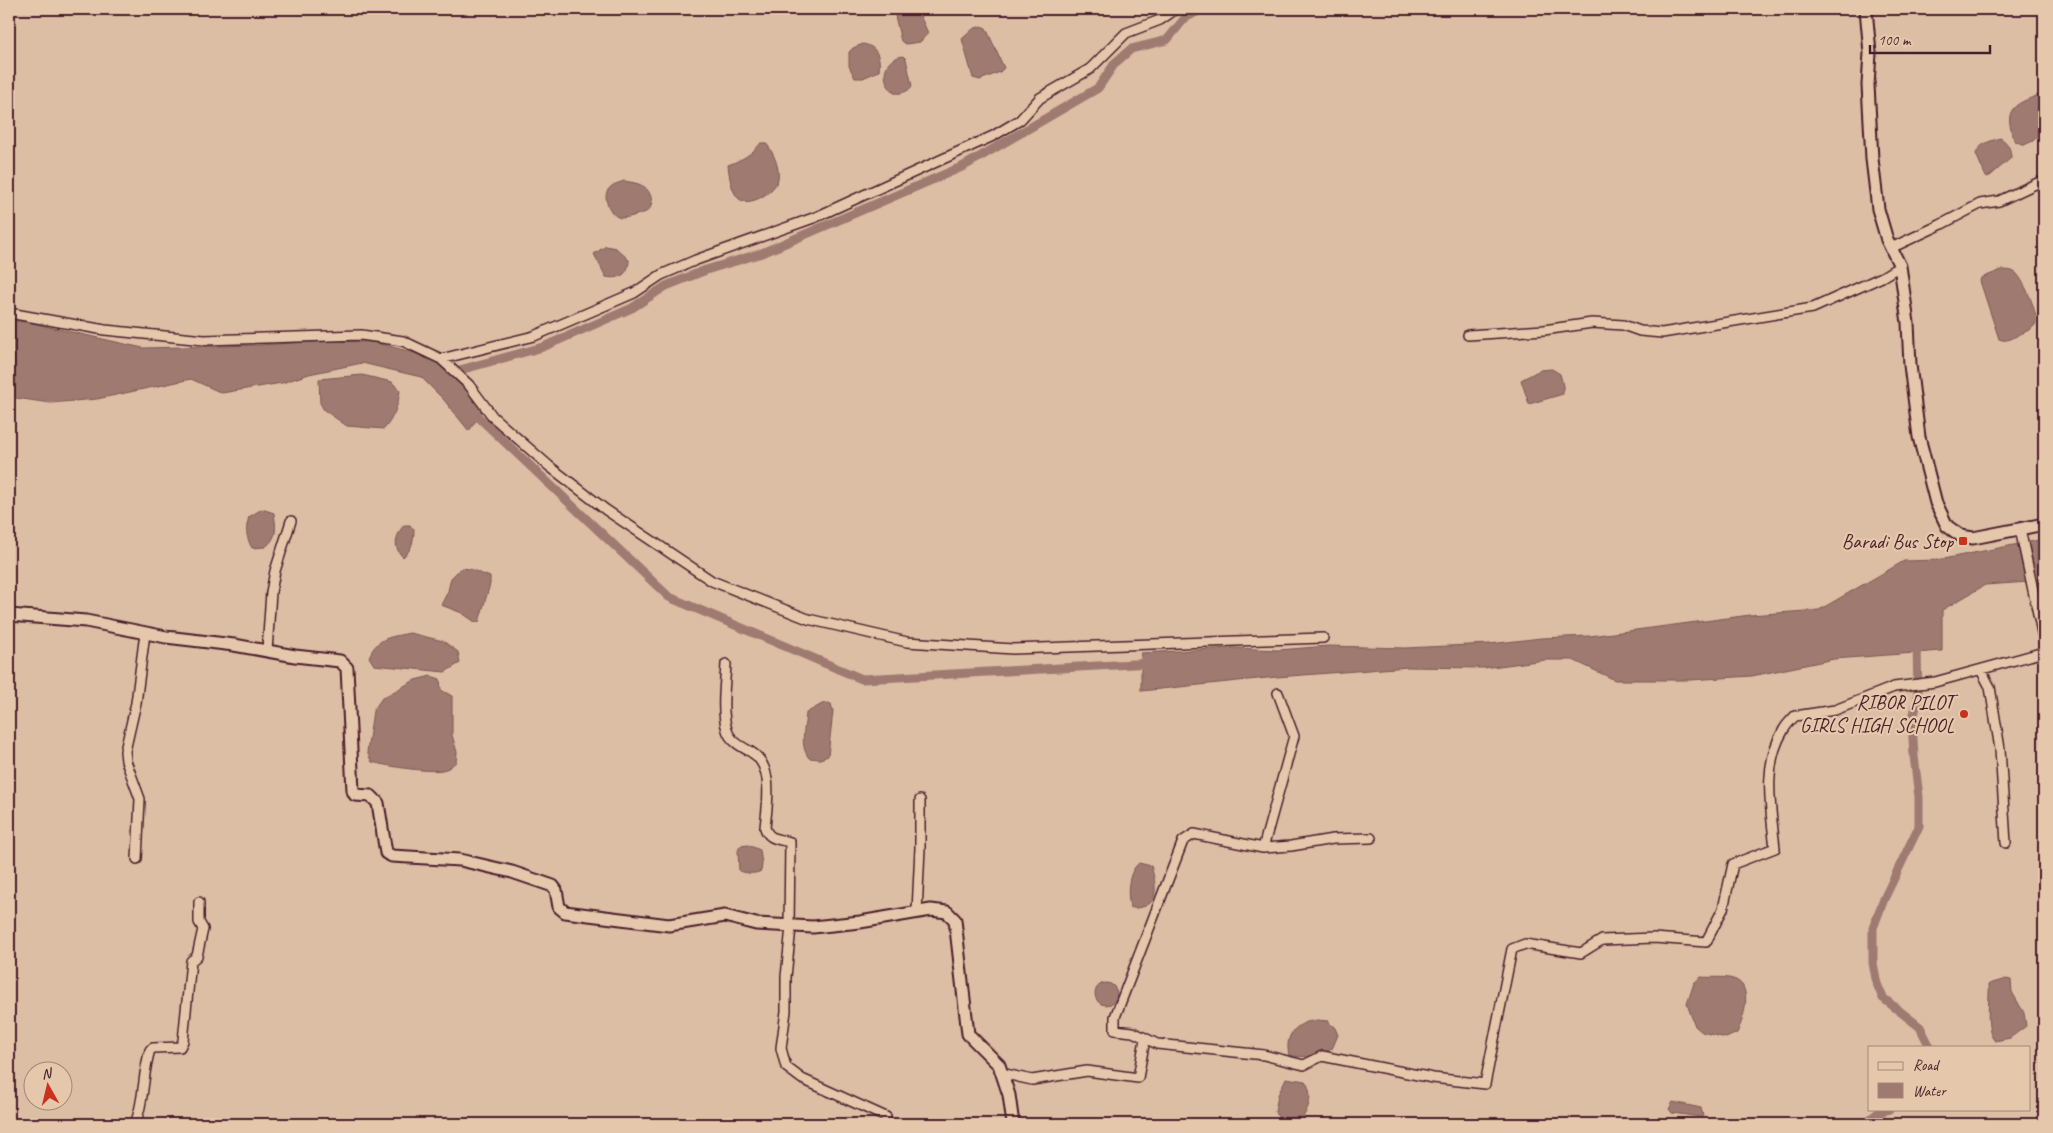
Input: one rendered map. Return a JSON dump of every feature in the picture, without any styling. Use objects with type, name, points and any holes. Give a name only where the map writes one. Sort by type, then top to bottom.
[{"type":"street","points":[[445,362],[534,336],[634,293],[661,275],[696,260],[816,217],[993,136],[1020,120],[1040,98],[1090,69],[1126,33],[1160,20],[1176,9]]},
{"type":"street","points":[[1866,9],[1870,53],[1868,85],[1872,160],[1878,209],[1891,248],[1900,266],[1908,323],[1910,365],[1919,437],[1940,515],[1947,526],[1961,536],[1973,538],[2044,524]]},
{"type":"street","points":[[1891,248],[1980,204],[1999,201],[2044,180]]},
{"type":"street","points":[[1468,335],[1544,330],[1592,323],[1623,325],[1640,331],[1662,333],[1813,308],[1882,277],[1900,266]]},
{"type":"street","points":[[9,313],[105,330],[204,340],[361,335],[403,341],[445,362],[462,378],[493,417],[549,466],[606,510],[712,581],[808,619],[907,642],[1012,649],[1323,638]]},
{"type":"street","points":[[267,651],[271,592],[275,571],[291,521]]},
{"type":"street","points":[[2020,529],[2043,629],[2044,641]]},
{"type":"street","points":[[9,615],[86,621],[145,633],[340,661],[347,668],[353,791],[355,795],[371,796],[378,803],[386,853],[392,856],[460,860],[512,872],[553,886],[556,890],[559,907],[566,912],[670,925],[725,916],[756,924],[790,927],[812,927],[860,922],[931,910],[947,912],[955,920],[968,1034],[999,1065],[1009,1095],[1013,1124]]},
{"type":"street","points":[[137,859],[140,799],[126,761],[125,751],[136,703],[145,633]]},
{"type":"street","points":[[1371,838],[1333,840],[1263,848],[1194,834],[1184,841],[1115,1017],[1115,1030],[1133,1032],[1157,1044],[1264,1055],[1304,1065],[1322,1056],[1433,1078],[1486,1084],[1512,949],[1526,944],[1580,953],[1602,940],[1654,938],[1706,942],[1723,909],[1733,864],[1775,848],[1770,793],[1773,755],[1783,731],[1795,716],[1835,710],[1894,687],[1934,682],[2044,652]]},
{"type":"street","points":[[726,664],[724,708],[727,731],[740,748],[753,753],[758,758],[768,775],[765,828],[767,834],[773,838],[790,842],[790,927],[786,977],[786,1011],[780,1048],[786,1067],[802,1080],[886,1118],[886,1124]]},
{"type":"street","points":[[1981,670],[1990,687],[2000,749],[2006,843]]},
{"type":"street","points":[[1263,848],[1294,736],[1278,693]]},
{"type":"street","points":[[917,912],[920,800]]},
{"type":"street","points":[[135,1124],[144,1096],[147,1061],[150,1050],[153,1048],[180,1047],[183,1041],[191,961],[197,956],[203,929],[198,922],[199,902]]},
{"type":"street","points":[[1001,1073],[1032,1080],[1087,1071],[1138,1078],[1145,1039]]},
{"type":"water","points":[[905,9],[917,9],[928,33],[920,42],[906,44],[901,41],[895,16]]},
{"type":"water","points":[[981,26],[986,28],[1004,68],[1000,72],[980,80],[973,78],[962,39],[973,29]]},
{"type":"water","points":[[863,44],[872,47],[877,53],[879,57],[879,71],[863,78],[855,78],[849,66],[849,52]]},
{"type":"water","points":[[903,56],[906,59],[912,86],[904,92],[894,93],[887,82],[885,71],[891,61]]},
{"type":"water","points":[[2042,94],[2044,95],[2044,130],[2033,141],[2024,145],[2015,141],[2010,122],[2010,115],[2013,109],[2024,101]]},
{"type":"water","points":[[2000,138],[2008,146],[2011,158],[1990,176],[1986,177],[1976,154],[1977,151],[1982,145]]},
{"type":"water","points":[[761,143],[766,143],[773,155],[777,165],[778,179],[772,189],[761,197],[755,200],[743,201],[738,198],[734,191],[728,165],[746,156]]},
{"type":"water","points":[[624,181],[639,184],[649,192],[652,201],[647,211],[621,218],[611,211],[608,207],[606,193],[615,184]]},
{"type":"water","points":[[606,246],[616,248],[629,260],[627,269],[619,277],[606,277],[594,254]]},
{"type":"water","points":[[2002,270],[2014,272],[2020,278],[2030,299],[2036,321],[2035,325],[2031,328],[2007,340],[1999,339],[1980,281],[1981,278]]},
{"type":"water","points":[[9,320],[27,322],[143,348],[260,345],[324,341],[372,342],[408,351],[440,362],[464,382],[483,410],[469,431],[444,400],[421,377],[362,363],[309,374],[282,383],[222,393],[191,379],[97,399],[50,403],[9,397]]},
{"type":"water","points":[[1552,369],[1560,374],[1563,394],[1529,404],[1521,380],[1540,370]]},
{"type":"water","points":[[362,375],[392,382],[400,391],[395,411],[384,429],[347,426],[324,410],[320,403],[319,379]]},
{"type":"water","points":[[262,509],[274,513],[274,536],[265,547],[252,548],[247,533],[249,517]]},
{"type":"water","points":[[404,525],[410,525],[414,529],[414,533],[410,548],[403,557],[397,549],[396,541]]},
{"type":"water","points":[[2044,539],[2044,581],[1985,585],[1942,610],[1942,651],[1834,659],[1752,676],[1690,680],[1615,680],[1573,660],[1545,660],[1484,668],[1408,667],[1277,677],[1141,691],[1141,653],[1233,648],[1278,650],[1328,646],[1405,648],[1490,644],[1541,638],[1590,636],[1750,615],[1819,610],[1904,561],[1938,560]]},
{"type":"water","points":[[461,568],[470,569],[490,577],[490,584],[479,622],[475,622],[462,613],[441,605],[448,591],[451,578]]},
{"type":"water","points":[[410,633],[443,641],[458,652],[460,663],[445,672],[374,665],[369,657],[376,645],[385,639]]},
{"type":"water","points":[[431,676],[440,679],[441,690],[452,696],[452,735],[457,752],[456,762],[447,768],[431,771],[372,762],[367,752],[373,711],[382,698],[415,680]]},
{"type":"water","points":[[822,704],[831,704],[833,711],[828,756],[820,759],[809,758],[803,742],[806,713]]},
{"type":"water","points":[[748,845],[760,850],[761,871],[747,873],[739,871],[738,851],[740,846]]},
{"type":"water","points":[[1139,863],[1151,866],[1155,890],[1152,901],[1148,905],[1133,908],[1130,907],[1128,890],[1132,872]]},
{"type":"water","points":[[1701,977],[1733,979],[1744,988],[1746,1003],[1737,1033],[1726,1038],[1702,1032],[1695,1026],[1687,1004],[1694,983]]},
{"type":"water","points":[[2006,979],[2011,980],[2012,992],[2024,1013],[2026,1026],[2010,1038],[1995,1041],[1990,1030],[1988,1014],[1989,984]]},
{"type":"water","points":[[1106,983],[1114,986],[1117,994],[1114,1002],[1106,1005],[1098,1002],[1095,994],[1098,986]]},
{"type":"water","points":[[1317,1020],[1328,1021],[1335,1028],[1338,1035],[1332,1049],[1311,1056],[1289,1055],[1288,1041],[1294,1030],[1303,1023]]},
{"type":"water","points":[[1286,1078],[1305,1081],[1307,1085],[1310,1099],[1303,1117],[1279,1118],[1275,1112],[1278,1095]]},
{"type":"water","points":[[1673,1102],[1701,1108],[1703,1116],[1672,1113],[1669,1109]]},
{"type":"waterway","points":[[449,373],[543,347],[632,308],[666,286],[706,270],[762,253],[964,166],[1098,88],[1115,63],[1131,49],[1167,40],[1185,18],[1202,9]]},
{"type":"waterway","points":[[470,409],[669,597],[862,679],[1152,663]]},
{"type":"waterway","points":[[1917,643],[1918,700],[1912,721],[1919,797],[1919,826],[1884,899],[1873,928],[1873,963],[1877,984],[1883,998],[1920,1027],[1930,1046]]},
{"type":"waterway","points":[[1864,1124],[1878,1113],[1886,1110]]},
{"type":"place","name":"Baradi Bus Stop","points":[[1963,541]]},
{"type":"place","name":"RIBOR PILOT GIRLS HIGH SCHOOL","points":[[1964,714]]}]
